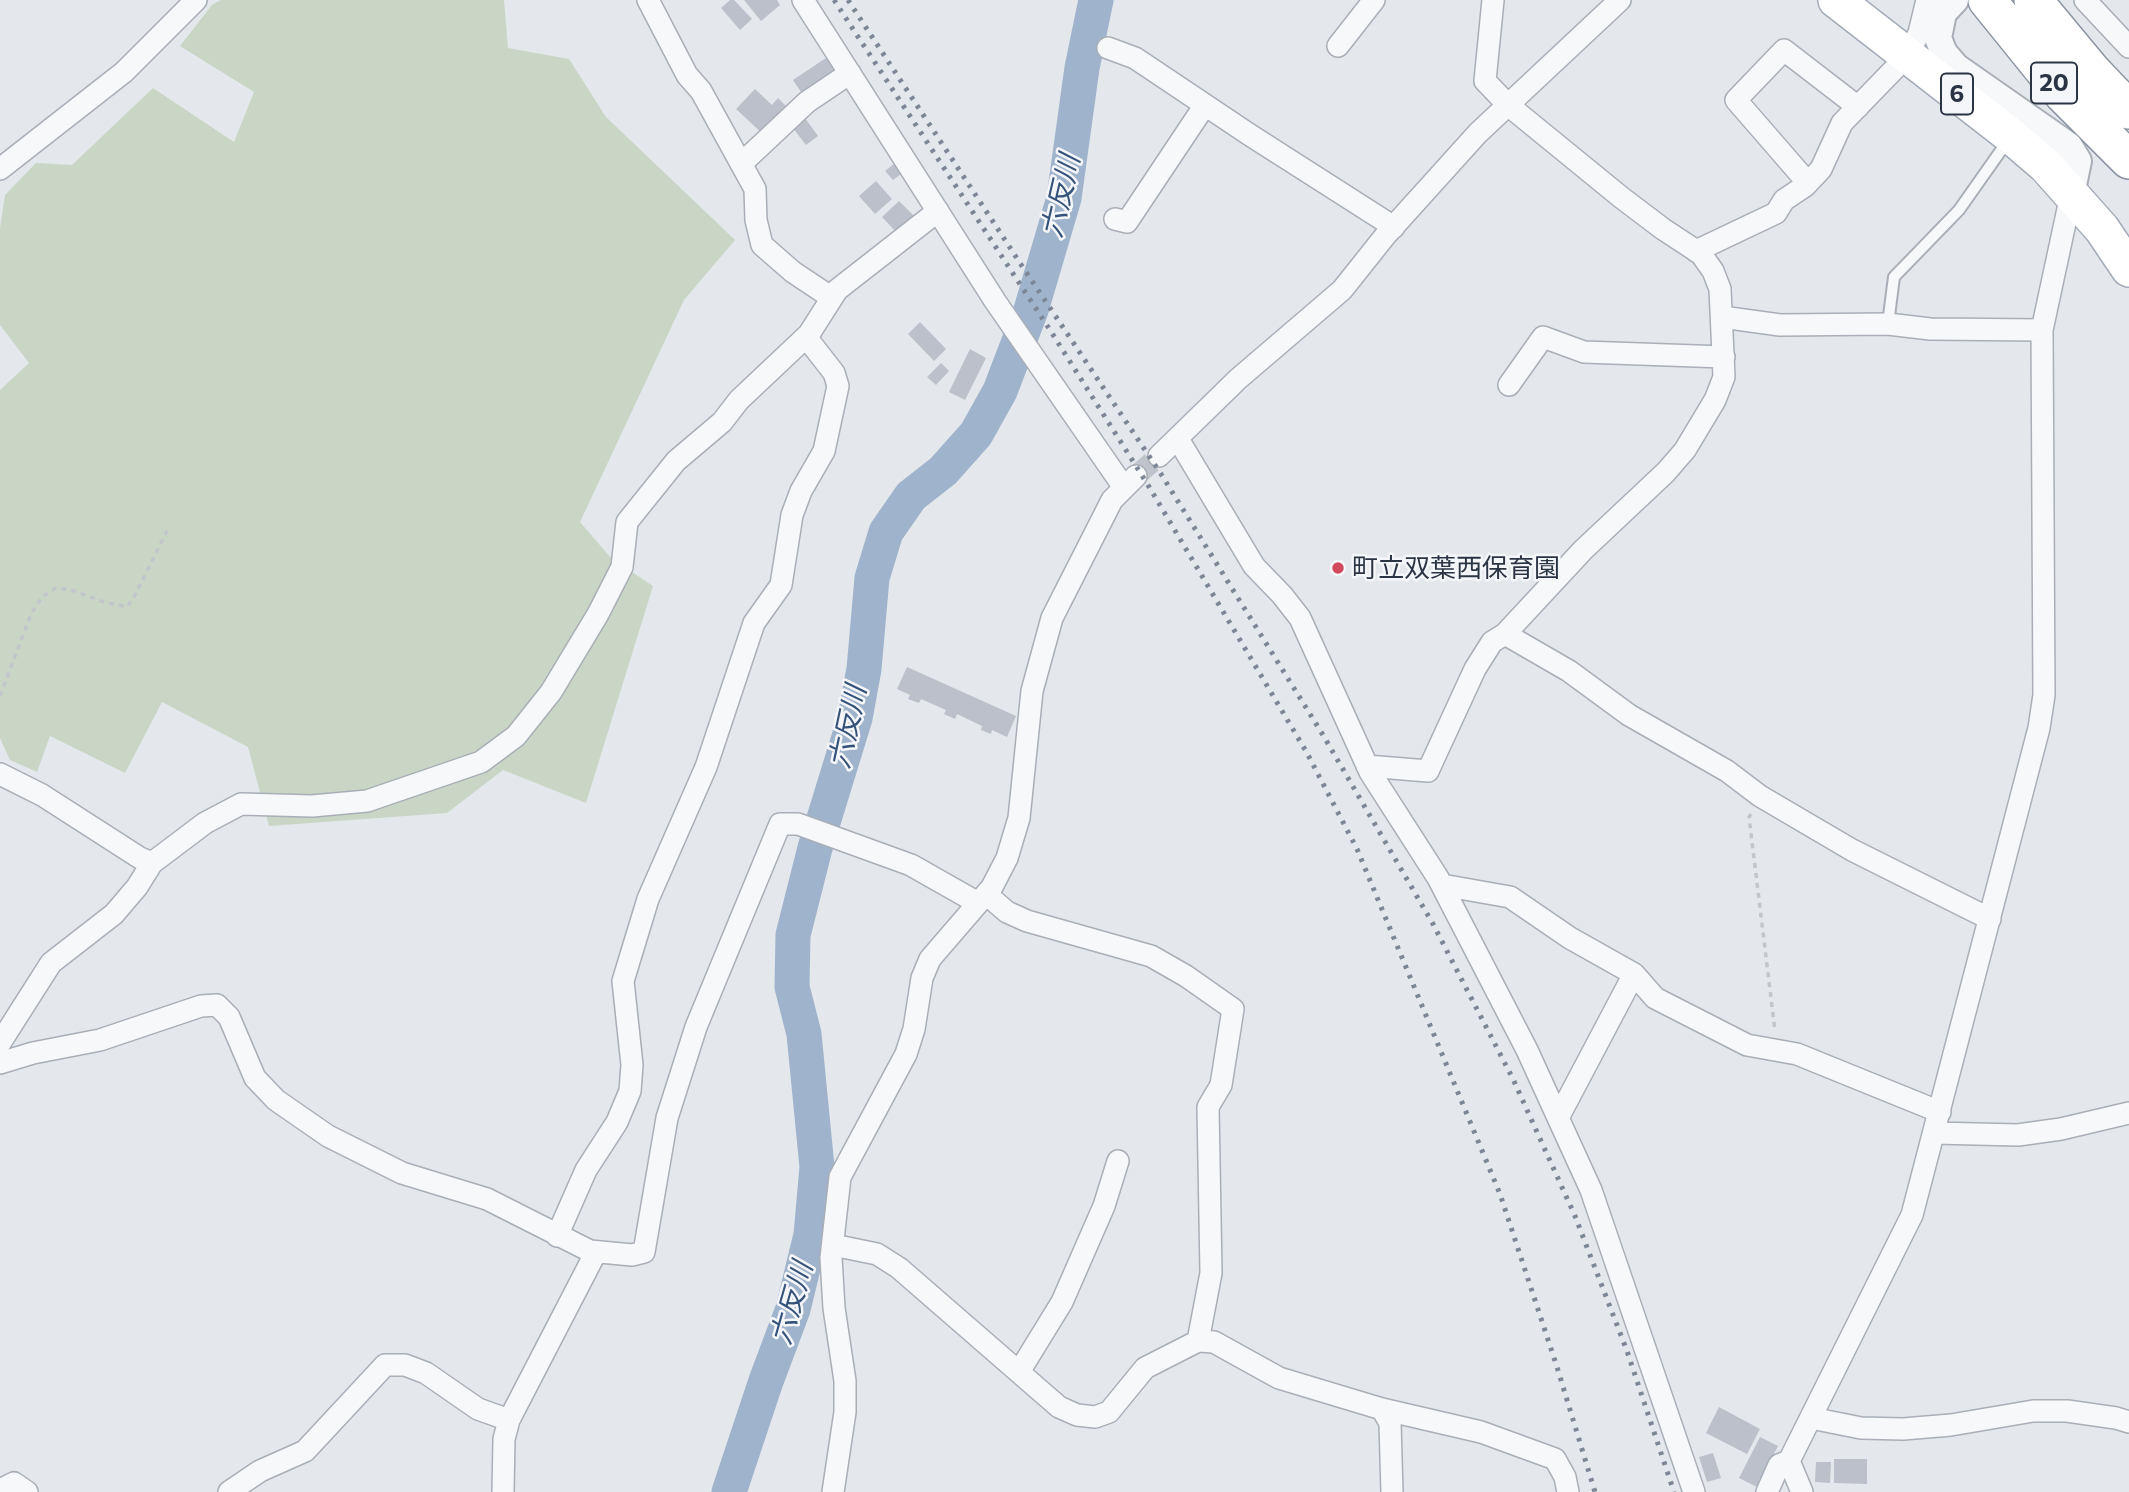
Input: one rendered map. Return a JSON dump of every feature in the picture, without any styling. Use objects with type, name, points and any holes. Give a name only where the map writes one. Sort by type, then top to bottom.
[{"type":"highway","name":"20","points":[[1987,0],[2063,94],[2129,160]]},
{"type":"highway","name":"20","points":[[2033,0],[2092,71],[2129,110]]},
{"type":"main road","name":"6","points":[[1836,0],[2046,166],[2102,229],[2129,270]]},
{"type":"street","points":[[0,169],[124,72],[196,0]]},
{"type":"street","points":[[648,0],[687,75],[701,91],[755,189],[762,245],[793,272],[832,298]]},
{"type":"street","points":[[803,0],[995,301],[1037,361],[1130,481],[1112,500],[1052,618],[1032,691],[1019,818],[1007,858],[992,887],[930,959],[922,978],[915,1029],[906,1054],[840,1177],[833,1245],[834,1308],[845,1381],[845,1412],[833,1492]]},
{"type":"street","points":[[1367,766],[1428,771],[1475,669],[1492,642],[1505,634],[1583,550],[1666,472],[1685,450],[1715,400],[1724,377],[1720,289],[1713,271],[1696,251],[1622,198],[1508,105],[1485,81],[1493,0]]},
{"type":"street","points":[[1159,456],[1238,379],[1342,290],[1394,226],[1478,133],[1620,0]]},
{"type":"street","points":[[1696,251],[1776,213],[1784,200],[1808,183],[1821,169],[1842,123],[1907,56],[1919,33],[1927,0]]},
{"type":"street","points":[[1767,1492],[1779,1465],[1789,1461],[1912,1215],[2039,728],[2044,695],[2042,330],[2078,161],[2068,146],[1956,67],[1944,53],[1938,37],[1943,13],[1955,0]]},
{"type":"street","points":[[2085,0],[2129,47]]},
{"type":"street","points":[[1338,46],[1363,4]]},
{"type":"street","points":[[1108,48],[1135,58],[1394,226]]},
{"type":"street","points":[[1808,183],[1736,100],[1784,50],[1858,107]]},
{"type":"street","points":[[741,164],[807,102],[850,73]]},
{"type":"street","points":[[1115,219],[1127,222],[1205,105]]},
{"type":"street","points":[[0,1043],[51,963],[114,914],[137,887],[152,863],[205,823],[241,804],[312,806],[367,801],[481,762],[516,736],[551,692],[617,579],[622,567],[627,522],[676,461],[722,422],[739,400],[806,337],[837,290],[939,211]]},
{"type":"street","points":[[1722,317],[1780,325],[1888,324],[1930,329],[2042,330]]},
{"type":"street","points":[[557,1236],[586,1170],[617,1122],[630,1091],[632,1065],[622,981],[648,899],[706,767],[754,623],[781,585],[792,515],[801,491],[824,452],[838,386],[834,373],[806,337]]},
{"type":"street","points":[[1509,385],[1543,337],[1584,352],[1724,357]]},
{"type":"street","points":[[1178,439],[1254,566],[1300,618],[1367,766],[1442,885],[1527,1049],[1591,1190],[1694,1492]]},
{"type":"street","points":[[1505,634],[1569,671],[1629,715],[1727,771],[1760,796],[1852,850],[1990,919]]},
{"type":"street","points":[[0,774],[42,795],[152,863]]},
{"type":"street","points":[[0,1063],[33,1053],[100,1040],[201,1006],[217,1005],[229,1017],[255,1078],[276,1100],[328,1136],[402,1173],[486,1199],[557,1236],[596,1252],[624,1255],[643,1252],[667,1118],[696,1027],[780,824],[798,824],[911,865],[1027,921],[1151,956],[1186,976],[1233,1009],[1221,1085],[1208,1107],[1211,1273],[1198,1341]]},
{"type":"street","points":[[1442,885],[1510,897],[1570,938],[1634,974],[1655,998],[1747,1045],[1797,1054],[1940,1112]]},
{"type":"street","points":[[1558,1118],[1634,974]]},
{"type":"street","points":[[1934,1133],[2018,1135],[2061,1129],[2129,1113]]},
{"type":"street","points":[[1018,1372],[1062,1301],[1104,1206],[1118,1161]]},
{"type":"street","points":[[833,1245],[877,1254],[899,1268],[1059,1407],[1077,1415],[1095,1417],[1109,1412],[1145,1368],[1198,1341],[1214,1342],[1279,1378],[1382,1409],[1481,1432],[1555,1459],[1565,1477],[1568,1492]]},
{"type":"street","points":[[503,1492],[504,1439],[509,1420],[596,1252]]},
{"type":"street","points":[[229,1492],[260,1471],[305,1451],[385,1365],[405,1365],[426,1373],[478,1409],[509,1420]]},
{"type":"street","points":[[1382,1409],[1390,1423],[1392,1492]]},
{"type":"street","points":[[1811,1418],[1861,1428],[1903,1429],[1951,1426],[2033,1411],[2067,1411],[2129,1422]]},
{"type":"street","points":[[1789,1461],[1802,1492]]},
{"type":"street","points":[[0,1490],[13,1483],[27,1492]]},
{"type":"lane","points":[[1888,324],[1894,277],[1959,210],[2011,136]]},
{"type":"path","points":[[0,696],[31,614],[42,597],[56,588],[72,590],[127,607],[168,529]]},
{"type":"path","points":[[1760,796],[1749,817],[1778,1051]]},
{"type":"green space","points":[[221,0],[504,0],[508,48],[569,59],[606,117],[735,240],[684,300],[580,522],[611,558],[653,586],[586,803],[503,770],[447,813],[269,826],[248,747],[162,702],[125,773],[50,736],[37,772],[10,760],[0,738],[0,390],[29,363],[0,325],[0,228],[5,195],[36,163],[72,165],[153,88],[234,142],[254,92],[180,46],[212,5]]},
{"type":"building","points":[[734,0],[752,19],[740,30],[721,8]]},
{"type":"building","points":[[744,0],[777,0],[780,5],[761,21]]},
{"type":"building","points":[[832,54],[842,70],[803,95],[793,80]]},
{"type":"building","points":[[755,89],[772,105],[778,98],[788,108],[764,135],[736,109]]},
{"type":"building","points":[[802,114],[818,136],[806,145],[789,123]]},
{"type":"building","points":[[900,159],[908,169],[893,180],[885,171]]},
{"type":"building","points":[[876,181],[892,199],[875,214],[859,196]]},
{"type":"building","points":[[899,201],[917,219],[900,236],[882,217]]},
{"type":"building","points":[[920,322],[946,349],[934,361],[908,334]]},
{"type":"building","points":[[970,349],[986,358],[965,400],[949,392]]},
{"type":"building","points":[[941,363],[949,371],[936,385],[927,377]]},
{"type":"building","points":[[907,667],[1016,716],[1007,737],[992,730],[991,734],[981,730],[982,726],[957,714],[955,719],[944,714],[946,710],[921,699],[919,703],[908,699],[910,695],[897,689]]},
{"type":"building","points":[[1719,1407],[1760,1429],[1747,1454],[1706,1433]]},
{"type":"building","points":[[1760,1437],[1778,1446],[1757,1487],[1739,1478]]},
{"type":"building","points":[[1713,1453],[1721,1478],[1707,1482],[1699,1457]]},
{"type":"building","points":[[1834,1459],[1867,1459],[1867,1484],[1834,1483]]},
{"type":"building","points":[[1816,1462],[1831,1462],[1830,1483],[1815,1482]]},
{"type":"waterway","name":"六反川","points":[[729,1492],[793,1309],[811,1235],[817,1167],[804,1034],[792,987],[793,935],[815,848],[855,718],[864,669],[872,578],[886,532],[911,496],[943,471],[976,434],[1000,391],[1031,310],[1064,198],[1082,68],[1096,0]]},
{"type":"tunnel","points":[[1136,476],[1159,456]]},
{"type":"railway","points":[[834,0],[1148,485],[1307,753],[1357,849],[1500,1194],[1595,1492]]},
{"type":"railway","points":[[848,0],[1161,474],[1323,735],[1433,924],[1513,1079],[1575,1216],[1627,1351],[1674,1492]]},
{"type":"place","name":"町立双葉西保育園","points":[[1338,568]]}]
